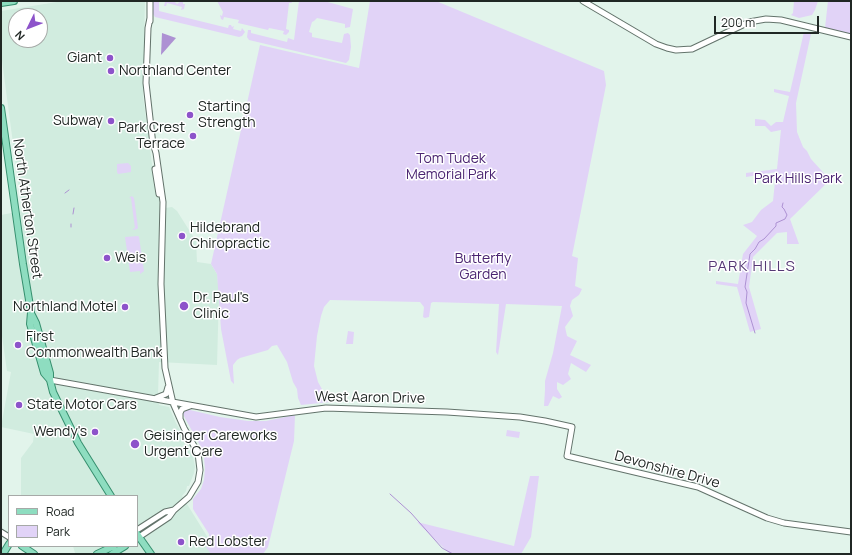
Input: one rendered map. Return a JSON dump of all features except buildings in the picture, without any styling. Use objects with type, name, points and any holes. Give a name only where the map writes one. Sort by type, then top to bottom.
[{"type":"main road","points":[[1,3],[14,1]]},
{"type":"main road","name":"North Atherton Street","points":[[1,108],[31,312],[30,324],[37,352],[44,373],[50,380],[53,392],[78,443],[111,495]]},
{"type":"main road","points":[[138,536],[150,554]]},
{"type":"main road","points":[[24,547],[35,554]]},
{"type":"main road","points":[[97,554],[112,547]]},
{"type":"main road","points":[[112,554],[122,547]]},
{"type":"street","points":[[138,534],[169,517],[174,510],[193,492],[198,482],[200,470],[198,453],[173,403],[164,362],[163,330],[165,314],[165,273],[163,263],[162,210],[153,154],[148,92],[150,83],[150,1]]},
{"type":"street","points":[[583,1],[656,44],[671,50],[692,49],[742,24],[766,19],[781,20],[851,37]]},
{"type":"street","name":"West Aaron Drive","points":[[50,380],[256,417],[312,408],[345,408],[520,417],[572,427],[567,456]]},
{"type":"street","points":[[152,399],[166,394],[168,384]]},
{"type":"street","points":[[180,419],[182,409],[190,406]]},
{"type":"street","name":"Devonshire Drive","points":[[567,456],[698,487],[767,518],[784,523],[851,532]]},
{"type":"shaded area","points":[[63,1],[145,1],[143,96],[155,187],[162,188],[165,208],[172,207],[177,211],[196,241],[197,262],[211,264],[217,274],[219,293],[217,365],[159,362],[159,405],[169,407],[192,452],[195,467],[194,473],[189,486],[187,486],[186,491],[182,496],[218,554],[71,554],[75,553],[73,547],[138,547],[138,495],[21,495],[21,458],[33,442],[34,434],[1,427],[11,372],[7,371],[1,329],[1,215],[22,211],[1,53],[1,11],[8,10],[8,48],[48,48],[48,8],[20,8]]},
{"type":"shaded area","points":[[162,33],[176,38],[161,55]]},
{"type":"green space","points":[[153,1],[159,1],[159,11],[228,28],[229,25],[231,25],[232,27],[234,26],[233,29],[241,31],[242,28],[245,32],[239,37],[155,17],[153,14]]},
{"type":"green space","points":[[181,1],[185,4],[184,9],[181,10],[182,7],[167,3],[166,6],[164,6],[165,2],[175,2],[177,4]]},
{"type":"green space","points":[[217,1],[291,1],[292,3],[289,3],[286,29],[289,30],[289,32],[286,35],[283,34],[284,31],[269,28],[268,30],[238,23],[239,20],[224,17],[223,20],[221,19],[220,15],[222,16],[223,12]]},
{"type":"green space","points":[[299,1],[324,1],[353,9],[350,27],[345,28],[345,24],[317,18],[312,22],[309,32],[312,33],[312,37],[342,43],[344,34],[348,33],[350,35],[351,47],[349,60],[346,63],[249,40],[247,37],[248,30],[251,30],[251,33],[287,42],[288,38],[294,40]]},
{"type":"green space","name":"Tom Tudek Memorial Park","points":[[370,1],[436,1],[604,71],[606,85],[572,256],[578,258],[575,286],[582,289],[579,295],[572,300],[570,306],[573,316],[565,327],[567,336],[577,341],[570,355],[591,365],[586,372],[571,363],[568,374],[571,379],[563,385],[557,382],[557,389],[562,397],[559,399],[553,396],[548,406],[544,406],[545,381],[553,353],[562,306],[506,304],[498,355],[496,352],[499,304],[433,302],[431,303],[429,317],[425,318],[423,317],[424,307],[420,302],[330,300],[324,307],[321,316],[314,366],[318,382],[323,391],[330,398],[330,402],[301,405],[287,362],[277,345],[272,346],[268,350],[237,360],[233,365],[234,384],[231,381],[221,329],[217,274],[211,264],[260,45],[359,68]]},
{"type":"green space","points":[[794,1],[818,1],[812,15],[799,18],[791,15],[793,13]]},
{"type":"green space","points":[[828,1],[851,1],[851,34],[825,28]]},
{"type":"green space","name":"Park Hills Park","points":[[804,32],[811,34],[796,103],[797,132],[803,147],[811,159],[830,180],[790,219],[799,244],[787,244],[787,232],[777,233],[753,257],[749,287],[761,329],[750,332],[737,287],[716,284],[716,281],[738,284],[743,254],[757,236],[743,225],[752,222],[761,210],[773,201],[776,172],[746,177],[746,173],[777,169],[781,130],[771,132],[765,126],[755,126],[755,119],[765,120],[771,126],[776,122],[783,122],[789,96],[774,92],[774,89],[790,92]]},
{"type":"green space","points":[[128,163],[131,166],[131,172],[118,174],[117,164]]},
{"type":"green space","points":[[132,196],[134,198],[138,228],[133,230],[135,228],[131,198],[129,198]]},
{"type":"green space","points":[[138,236],[144,271],[140,274],[140,271],[130,272],[125,237]]},
{"type":"green space","points":[[348,331],[354,332],[353,344],[346,344]]},
{"type":"green space","points":[[185,410],[248,421],[266,421],[295,415],[294,441],[268,547],[263,554],[211,554],[206,547],[210,544],[209,534],[193,509],[193,499],[201,489],[204,480],[204,458],[201,447],[183,414]]},
{"type":"green space","points":[[507,430],[520,432],[519,438],[506,436]]},
{"type":"green space","points":[[530,476],[539,476],[531,537],[521,554],[450,554],[417,522],[514,546]]},
{"type":"waterway","points":[[65,193],[69,190]]},
{"type":"waterway","points":[[755,333],[746,303],[747,292],[745,287],[750,254],[759,242],[764,239],[776,226],[776,223],[785,219],[787,215],[782,207],[783,203]]},
{"type":"waterway","points":[[73,214],[74,208]]},
{"type":"waterway","points":[[390,494],[411,513],[442,548],[453,554]]},
{"type":"place","name":"Giant","points":[[110,58]]},
{"type":"place","name":"Northland Center","points":[[111,71]]},
{"type":"place","name":"Starting Strength","points":[[190,115]]},
{"type":"place","name":"Subway","points":[[111,121]]},
{"type":"place","name":"Park Crest Terrace","points":[[193,136]]},
{"type":"place","name":"Hildebrand Chiropractic","points":[[182,236]]},
{"type":"place","name":"Weis","points":[[107,258]]},
{"type":"place","name":"Dr. Paul's Clinic","points":[[184,306]]},
{"type":"place","name":"Northland Motel","points":[[125,307]]},
{"type":"place","name":"First Commonwealth Bank","points":[[18,345]]},
{"type":"place","name":"State Motor Cars","points":[[19,405]]},
{"type":"place","name":"Wendy's","points":[[95,432]]},
{"type":"place","name":"Geisinger Careworks Urgent Care","points":[[135,444]]},
{"type":"place","name":"Red Lobster","points":[[181,542]]},
{"type":"district","name":"PARK HILLS","points":[[752,267]]},
{"type":"park label","name":"Butterfly Garden","points":[[483,268]]}]
